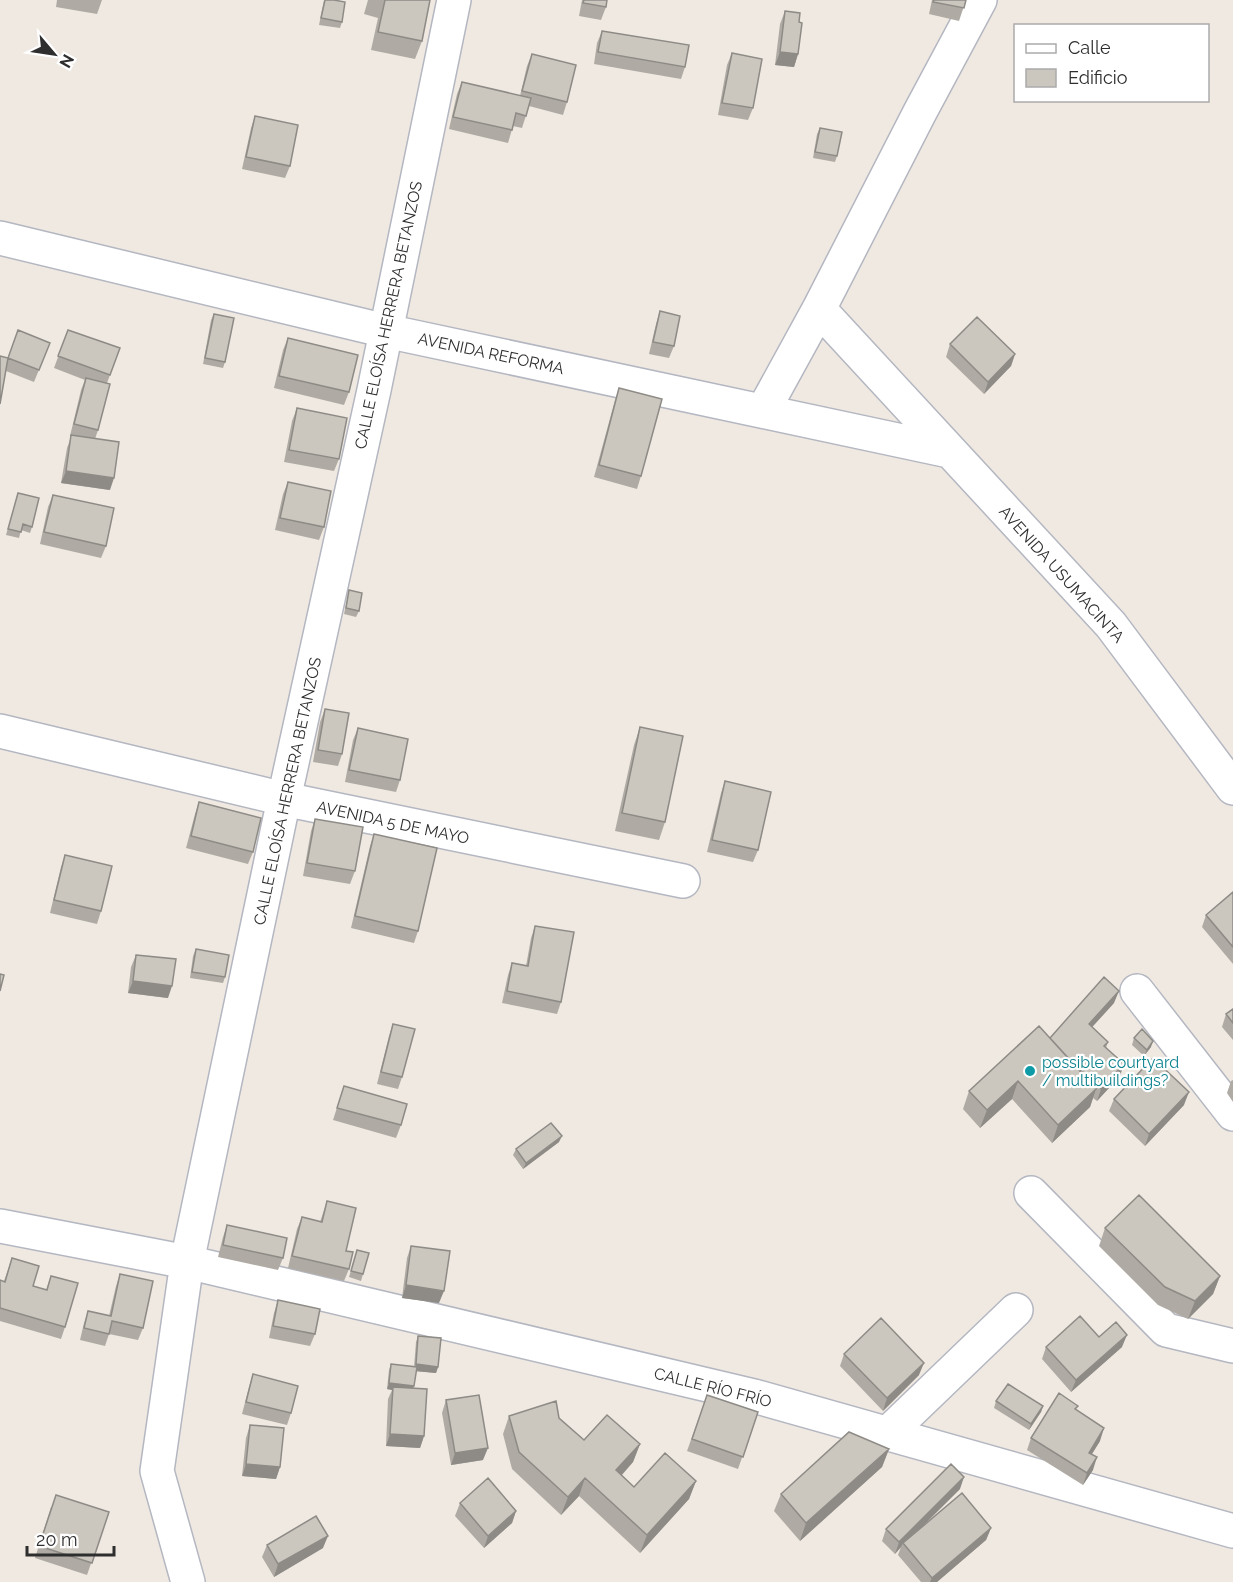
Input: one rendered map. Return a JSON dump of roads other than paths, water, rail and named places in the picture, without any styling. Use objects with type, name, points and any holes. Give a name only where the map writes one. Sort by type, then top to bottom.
[{"type":"street","name":"CALLE ELOÍSA HERRERA BETANZOS","points":[[188,1582],[157,1470],[187,1262],[284,799],[386,331],[454,0]]},
{"type":"street","points":[[763,411],[981,0]]},
{"type":"street","name":"AVENIDA REFORMA","points":[[0,238],[386,331],[949,451]]},
{"type":"street","name":"AVENIDA USUMACINTA","points":[[819,309],[1111,625],[1233,788]]},
{"type":"street","name":"AVENIDA 5 DE MAYO","points":[[0,731],[284,799],[683,881]]},
{"type":"street","points":[[1137,991],[1233,1114]]},
{"type":"street","points":[[1031,1193],[1166,1330],[1233,1346]]},
{"type":"street","name":"CALLE RÍO FRÍO","points":[[0,1226],[187,1262],[754,1396],[1233,1531]]},
{"type":"street","points":[[887,1434],[1016,1310]]},
{"type":"place","name":"possible courtyard / multibuildings?","points":[[1030,1071]]}]
